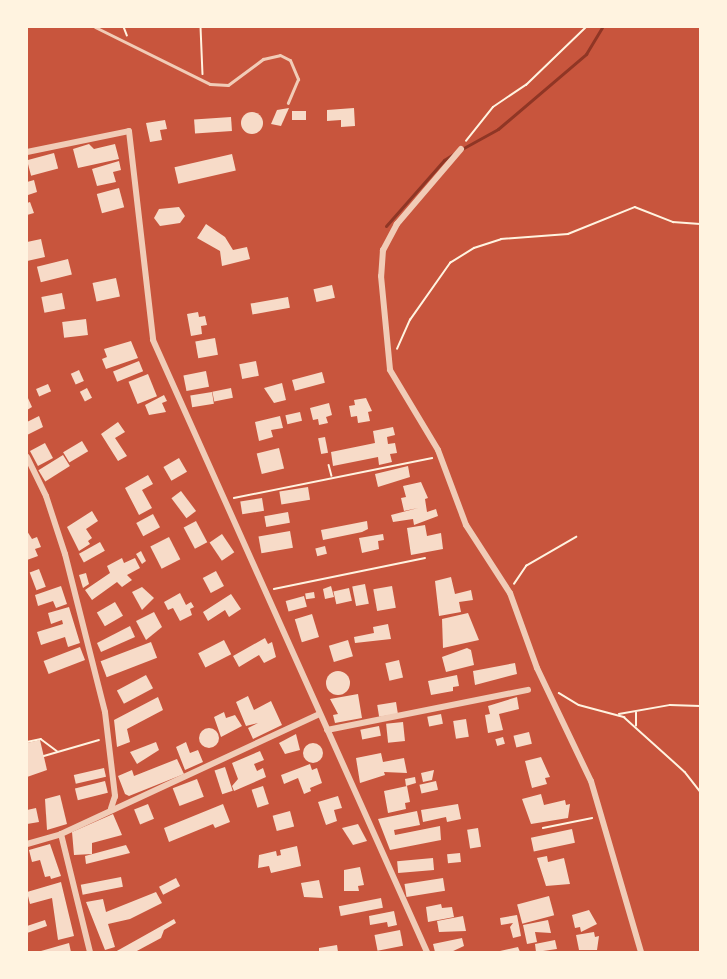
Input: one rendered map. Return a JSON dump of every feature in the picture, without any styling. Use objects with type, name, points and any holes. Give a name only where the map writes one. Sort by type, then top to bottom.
[{"type":"street","points":[[27,152],[129,131],[153,340],[426,952]]},
{"type":"street","points":[[461,149],[398,224],[383,250],[381,276],[389,363],[394,380],[441,457],[461,516],[510,593],[549,692],[591,781],[641,952]]},
{"type":"street","points":[[27,457],[46,496],[65,554],[108,738],[115,795],[111,808]]},
{"type":"street","points":[[327,730],[528,690]]},
{"type":"street","points":[[27,844],[61,834],[111,808],[203,771],[319,714]]},
{"type":"street","points":[[61,834],[90,952]]},
{"type":"lane","points":[[95,27],[203,80],[228,85],[263,59],[280,55],[290,60],[298,79],[288,103]]},
{"type":"path","points":[[201,27],[203,80]]},
{"type":"path","points":[[461,149],[493,107],[526,85],[586,27]]},
{"type":"path","points":[[389,363],[419,307],[450,263],[464,253],[501,239],[568,234],[635,207],[673,222],[700,224]]},
{"type":"path","points":[[224,500],[441,457]]},
{"type":"path","points":[[329,465],[332,477]]},
{"type":"path","points":[[510,593],[526,566],[576,537]]},
{"type":"path","points":[[265,591],[425,558]]},
{"type":"path","points":[[549,692],[618,714],[636,727],[685,772],[700,790]]},
{"type":"path","points":[[618,714],[700,706]]},
{"type":"path","points":[[636,711],[636,727]]},
{"type":"path","points":[[44,756],[108,738]]},
{"type":"path","points":[[27,742],[41,739],[58,752]]},
{"type":"path","points":[[543,828],[591,818],[602,822]]},
{"type":"building","points":[[289,108],[281,126],[271,124],[277,110]]},
{"type":"building","points":[[354,108],[355,126],[341,127],[341,120],[327,121],[327,110]]},
{"type":"building","points":[[292,111],[306,111],[306,120],[292,120]]},
{"type":"building","points":[[252,112],[260,115],[263,123],[260,131],[252,134],[244,131],[241,123],[244,115]]},
{"type":"building","points":[[231,117],[232,131],[195,134],[194,120]]},
{"type":"building","points":[[165,120],[167,129],[160,130],[162,140],[150,142],[146,123]]},
{"type":"building","points":[[89,144],[94,149],[115,144],[119,159],[78,168],[73,149]]},
{"type":"building","points":[[54,153],[58,168],[31,176],[27,160]]},
{"type":"building","points":[[232,154],[236,171],[178,184],[175,167]]},
{"type":"building","points":[[119,161],[121,170],[113,172],[116,182],[97,186],[92,169]]},
{"type":"building","points":[[34,180],[37,192],[28,195],[27,182]]},
{"type":"building","points":[[119,188],[124,207],[102,213],[97,194]]},
{"type":"building","points":[[30,202],[34,213],[27,215],[27,203]]},
{"type":"building","points":[[179,207],[185,216],[180,223],[160,226],[154,218],[159,209]]},
{"type":"building","points":[[206,224],[225,237],[233,250],[247,247],[250,259],[222,266],[220,251],[197,238]]},
{"type":"building","points":[[41,239],[45,257],[27,261],[27,242]]},
{"type":"building","points":[[68,259],[72,275],[41,282],[37,267]]},
{"type":"building","points":[[116,278],[120,297],[96,302],[93,283]]},
{"type":"building","points":[[332,285],[335,298],[316,302],[313,289]]},
{"type":"building","points":[[62,293],[65,309],[44,313],[41,297]]},
{"type":"building","points":[[288,297],[290,308],[252,314],[251,304]]},
{"type":"building","points":[[198,312],[199,317],[205,316],[207,325],[201,326],[202,334],[191,336],[187,314]]},
{"type":"building","points":[[86,319],[88,335],[64,338],[62,322]]},
{"type":"building","points":[[215,338],[218,355],[198,358],[195,341]]},
{"type":"building","points":[[131,341],[138,358],[106,369],[102,359],[107,357],[104,349]]},
{"type":"building","points":[[139,361],[143,371],[117,382],[113,371]]},
{"type":"building","points":[[256,361],[259,376],[242,379],[239,364]]},
{"type":"building","points":[[79,370],[84,381],[76,385],[71,374]]},
{"type":"building","points":[[206,371],[209,387],[186,391],[183,375]]},
{"type":"building","points":[[322,372],[325,383],[295,391],[292,380]]},
{"type":"building","points":[[148,374],[157,396],[138,404],[129,382]]},
{"type":"building","points":[[282,383],[286,400],[274,403],[264,388]]},
{"type":"building","points":[[48,384],[51,391],[39,396],[36,389]]},
{"type":"building","points":[[87,388],[92,398],[85,401],[80,392]]},
{"type":"building","points":[[231,388],[233,398],[214,401],[212,392]]},
{"type":"building","points":[[212,392],[214,404],[192,407],[190,395]]},
{"type":"building","points":[[164,395],[167,401],[162,403],[166,412],[149,415],[145,405]]},
{"type":"building","points":[[27,396],[32,407],[27,410]]},
{"type":"building","points":[[366,398],[372,411],[368,412],[370,421],[358,423],[357,416],[351,417],[349,406],[355,405],[354,400]]},
{"type":"building","points":[[329,403],[332,415],[326,417],[328,423],[319,425],[318,419],[313,420],[310,408]]},
{"type":"building","points":[[300,412],[302,421],[287,424],[285,415]]},
{"type":"building","points":[[39,416],[43,427],[27,435],[27,422]]},
{"type":"building","points":[[280,416],[283,428],[271,430],[273,437],[259,441],[255,422]]},
{"type":"building","points":[[118,422],[125,432],[115,438],[127,456],[118,461],[101,434]]},
{"type":"building","points":[[393,427],[395,435],[387,437],[388,444],[395,443],[397,453],[390,454],[392,462],[379,465],[378,457],[333,466],[331,452],[375,443],[373,431]]},
{"type":"building","points":[[325,437],[328,453],[321,454],[318,438]]},
{"type":"building","points":[[82,441],[88,451],[69,463],[63,452]]},
{"type":"building","points":[[45,443],[53,458],[38,466],[30,451]]},
{"type":"building","points":[[279,448],[284,468],[262,474],[257,454]]},
{"type":"building","points":[[63,455],[70,466],[45,481],[38,470]]},
{"type":"building","points":[[179,458],[187,472],[171,481],[163,467]]},
{"type":"building","points":[[408,466],[410,477],[378,487],[375,474]]},
{"type":"building","points":[[148,475],[153,484],[142,490],[152,508],[139,515],[125,488]]},
{"type":"building","points":[[421,482],[428,498],[425,499],[427,512],[436,509],[438,516],[414,525],[413,519],[393,522],[391,515],[418,508],[404,511],[401,498],[406,497],[403,486]]},
{"type":"building","points":[[308,487],[310,500],[281,504],[279,492]]},
{"type":"building","points":[[181,491],[196,511],[186,518],[171,498]]},
{"type":"building","points":[[262,498],[264,511],[242,514],[240,501]]},
{"type":"building","points":[[92,511],[98,521],[86,529],[92,538],[88,541],[90,544],[79,551],[67,527]]},
{"type":"building","points":[[288,512],[290,523],[266,527],[264,516]]},
{"type":"building","points":[[153,514],[160,527],[143,536],[136,523]]},
{"type":"building","points":[[196,521],[207,542],[195,549],[184,528]]},
{"type":"building","points":[[367,521],[368,529],[362,532],[323,540],[321,530]]},
{"type":"building","points":[[425,525],[427,536],[441,533],[443,549],[411,555],[407,528]]},
{"type":"building","points":[[27,531],[32,539],[37,537],[41,547],[35,549],[38,556],[27,560]]},
{"type":"building","points":[[290,531],[293,548],[261,553],[258,537]]},
{"type":"building","points":[[222,534],[234,552],[222,561],[210,542]]},
{"type":"building","points":[[383,534],[384,540],[378,541],[379,549],[362,553],[359,538]]},
{"type":"building","points":[[169,537],[180,559],[162,569],[150,547]]},
{"type":"building","points":[[100,542],[105,551],[84,562],[79,554]]},
{"type":"building","points":[[325,546],[327,554],[317,556],[315,548]]},
{"type":"building","points":[[141,551],[146,561],[142,564],[136,554]]},
{"type":"building","points":[[122,558],[124,563],[135,558],[140,568],[127,575],[132,580],[122,587],[117,582],[92,600],[85,590],[110,573],[107,566]]},
{"type":"building","points":[[39,569],[46,587],[36,590],[30,573]]},
{"type":"building","points":[[216,571],[224,586],[211,593],[203,578]]},
{"type":"building","points":[[86,573],[89,584],[83,588],[79,575]]},
{"type":"building","points":[[451,577],[455,594],[471,590],[473,600],[459,602],[461,612],[439,616],[435,581]]},
{"type":"building","points":[[365,584],[369,604],[356,606],[352,586]]},
{"type":"building","points":[[61,586],[67,604],[56,608],[53,601],[38,606],[35,595]]},
{"type":"building","points":[[331,586],[334,597],[325,599],[323,589]]},
{"type":"building","points":[[392,586],[396,608],[377,611],[373,589]]},
{"type":"building","points":[[142,587],[154,598],[142,610],[132,592]]},
{"type":"building","points":[[349,588],[352,601],[336,604],[333,592]]},
{"type":"building","points":[[314,592],[315,598],[306,599],[305,593]]},
{"type":"building","points":[[180,593],[186,605],[191,602],[194,607],[190,609],[192,615],[180,621],[173,608],[168,610],[164,602]]},
{"type":"building","points":[[231,594],[241,609],[229,617],[225,610],[208,621],[203,612]]},
{"type":"building","points":[[304,596],[307,607],[288,612],[286,601]]},
{"type":"building","points":[[115,602],[123,616],[105,626],[97,612]]},
{"type":"building","points":[[69,607],[80,643],[68,647],[65,637],[41,645],[37,632],[63,624],[62,620],[51,624],[48,613]]},
{"type":"building","points":[[154,612],[162,627],[146,640],[136,621]]},
{"type":"building","points":[[468,613],[479,640],[443,648],[442,619]]},
{"type":"building","points":[[312,614],[319,637],[302,642],[295,619]]},
{"type":"building","points":[[388,624],[391,639],[355,643],[354,637],[374,633],[373,627]]},
{"type":"building","points":[[130,626],[135,637],[101,652],[97,643]]},
{"type":"building","points":[[265,638],[268,644],[272,642],[276,657],[264,663],[259,655],[239,667],[233,656]]},
{"type":"building","points":[[224,640],[231,654],[205,667],[198,653]]},
{"type":"building","points":[[348,640],[353,656],[334,662],[329,646]]},
{"type":"building","points":[[151,642],[157,658],[107,677],[101,661]]},
{"type":"building","points":[[80,647],[85,660],[49,674],[44,661]]},
{"type":"building","points":[[467,648],[471,650],[474,665],[446,672],[442,657]]},
{"type":"building","points":[[399,660],[403,678],[389,681],[385,663]]},
{"type":"building","points":[[515,663],[517,674],[475,685],[473,671]]},
{"type":"building","points":[[338,671],[346,675],[350,683],[346,691],[338,695],[330,691],[326,683],[330,675]]},
{"type":"building","points":[[146,675],[153,688],[124,704],[117,690]]},
{"type":"building","points":[[457,675],[459,686],[453,687],[453,691],[431,695],[428,681]]},
{"type":"building","points":[[358,694],[362,718],[335,723],[333,715],[338,714],[330,699]]},
{"type":"building","points":[[248,696],[254,710],[271,701],[282,725],[253,739],[248,728],[258,723],[246,726],[236,702]]},
{"type":"building","points":[[158,697],[163,710],[127,729],[130,742],[117,747],[114,720]]},
{"type":"building","points":[[517,697],[519,709],[499,714],[503,730],[488,733],[485,715],[490,714],[488,706]]},
{"type":"building","points":[[396,702],[398,714],[379,717],[377,705]]},
{"type":"building","points":[[224,712],[226,718],[235,715],[242,726],[221,737],[214,717]]},
{"type":"building","points":[[441,714],[443,724],[429,726],[427,717]]},
{"type":"building","points":[[466,719],[469,737],[456,739],[453,721]]},
{"type":"building","points":[[403,722],[405,741],[388,743],[386,724]]},
{"type":"building","points":[[379,726],[381,736],[362,739],[360,730]]},
{"type":"building","points":[[209,728],[216,731],[219,738],[216,745],[209,748],[202,745],[199,738],[202,731]]},
{"type":"building","points":[[529,732],[532,744],[516,748],[513,736]]},
{"type":"building","points":[[296,734],[300,750],[285,754],[279,743]]},
{"type":"building","points":[[503,737],[505,744],[497,746],[495,739]]},
{"type":"building","points":[[40,740],[47,770],[27,777],[27,743]]},
{"type":"building","points":[[156,742],[159,750],[137,764],[130,752]]},
{"type":"building","points":[[186,742],[190,753],[198,750],[203,762],[185,770],[176,747]]},
{"type":"building","points":[[313,743],[320,746],[323,753],[320,760],[313,763],[306,760],[303,753],[306,746]]},
{"type":"building","points":[[260,751],[264,760],[254,764],[257,771],[263,768],[266,777],[234,791],[232,786],[238,779],[232,763]]},
{"type":"building","points":[[381,753],[383,762],[404,758],[407,773],[384,772],[385,775],[360,783],[356,758]]},
{"type":"building","points":[[541,757],[550,777],[545,778],[547,784],[532,788],[525,761]]},
{"type":"building","points":[[177,759],[184,774],[129,796],[125,794],[118,776],[132,770],[134,776]]},
{"type":"building","points":[[310,764],[312,770],[317,768],[322,783],[310,788],[311,791],[304,794],[298,778],[284,784],[281,775]]},
{"type":"building","points":[[225,767],[233,791],[222,794],[215,770]]},
{"type":"building","points":[[104,768],[106,777],[76,784],[74,775]]},
{"type":"building","points":[[434,770],[432,780],[423,782],[421,773]]},
{"type":"building","points":[[415,777],[416,783],[406,786],[405,779]]},
{"type":"building","points":[[197,779],[204,797],[180,806],[173,788]]},
{"type":"building","points":[[105,781],[108,793],[78,800],[75,788]]},
{"type":"building","points":[[436,781],[438,790],[421,794],[419,785]]},
{"type":"building","points":[[263,786],[269,804],[257,808],[252,790]]},
{"type":"building","points":[[407,786],[410,802],[405,803],[406,809],[388,813],[384,791]]},
{"type":"building","points":[[541,794],[544,805],[565,800],[566,805],[570,804],[568,818],[531,824],[522,799]]},
{"type":"building","points":[[60,795],[67,824],[47,830],[45,799]]},
{"type":"building","points":[[338,796],[342,808],[334,810],[337,821],[326,825],[318,802]]},
{"type":"building","points":[[148,804],[154,819],[140,824],[134,810]]},
{"type":"building","points":[[223,804],[230,822],[215,828],[213,824],[169,842],[164,828]]},
{"type":"building","points":[[458,804],[461,819],[447,822],[446,817],[423,822],[421,810]]},
{"type":"building","points":[[36,808],[39,822],[27,824],[27,810]]},
{"type":"building","points":[[290,811],[294,826],[277,831],[273,816]]},
{"type":"building","points":[[417,811],[420,825],[394,830],[395,835],[440,826],[441,840],[390,850],[378,819]]},
{"type":"building","points":[[113,814],[122,835],[92,843],[92,854],[74,855],[72,832]]},
{"type":"building","points":[[358,824],[367,841],[353,845],[342,828]]},
{"type":"building","points":[[478,828],[481,847],[470,848],[467,830]]},
{"type":"building","points":[[572,829],[575,843],[534,851],[531,838]]},
{"type":"building","points":[[50,844],[61,876],[51,879],[50,876],[45,877],[40,860],[32,862],[29,850]]},
{"type":"building","points":[[126,845],[130,853],[86,864],[85,856]]},
{"type":"building","points":[[297,846],[301,866],[271,873],[269,866],[258,868],[259,855],[276,851],[277,856],[281,855],[280,850]]},
{"type":"building","points":[[460,853],[461,862],[448,863],[447,854]]},
{"type":"building","points":[[547,856],[548,862],[564,858],[570,884],[546,886],[537,858]]},
{"type":"building","points":[[433,858],[434,870],[398,873],[397,861]]},
{"type":"building","points":[[360,867],[364,885],[358,886],[359,891],[344,891],[344,870]]},
{"type":"building","points":[[121,877],[123,887],[83,895],[81,885]]},
{"type":"building","points":[[176,878],[180,886],[163,895],[159,887]]},
{"type":"building","points":[[443,878],[445,891],[407,897],[404,884]]},
{"type":"building","points":[[319,880],[323,898],[304,897],[301,883]]},
{"type":"building","points":[[61,882],[74,936],[58,940],[52,898],[30,904],[27,892]]},
{"type":"building","points":[[156,892],[162,903],[130,919],[108,924],[115,947],[105,950],[86,902],[103,899],[106,912]]},
{"type":"building","points":[[549,896],[554,915],[522,924],[517,905]]},
{"type":"building","points":[[381,898],[383,908],[341,916],[339,906]]},
{"type":"building","points":[[441,904],[442,908],[452,907],[454,917],[428,922],[426,907]]},
{"type":"building","points":[[589,910],[597,924],[581,932],[580,927],[575,928],[572,915]]},
{"type":"building","points":[[394,911],[397,925],[388,927],[387,922],[370,925],[369,916]]},
{"type":"building","points":[[517,915],[521,936],[513,938],[510,927],[513,923],[501,925],[500,918]]},
{"type":"building","points":[[463,916],[466,931],[439,932],[437,921]]},
{"type":"building","points":[[174,919],[176,923],[164,930],[161,938],[135,952],[115,952]]},
{"type":"building","points":[[45,920],[47,926],[27,933],[27,926]]},
{"type":"building","points":[[548,920],[551,933],[535,932],[537,942],[527,944],[523,925]]},
{"type":"building","points":[[400,930],[403,946],[378,951],[374,935]]},
{"type":"building","points":[[594,932],[595,937],[599,936],[597,950],[579,950],[576,935]]},
{"type":"building","points":[[462,938],[464,946],[451,952],[435,952],[433,944]]},
{"type":"building","points":[[555,940],[557,949],[536,952],[535,944]]},
{"type":"building","points":[[69,943],[71,952],[41,952],[41,951]]},
{"type":"building","points":[[337,945],[338,952],[319,952],[319,948]]},
{"type":"building","points":[[518,947],[520,952],[500,952],[500,951]]},
{"type":"waterway","points":[[460,150],[498,129],[586,54],[602,27]]},
{"type":"waterway","points":[[386,226],[444,160],[455,153]]}]
